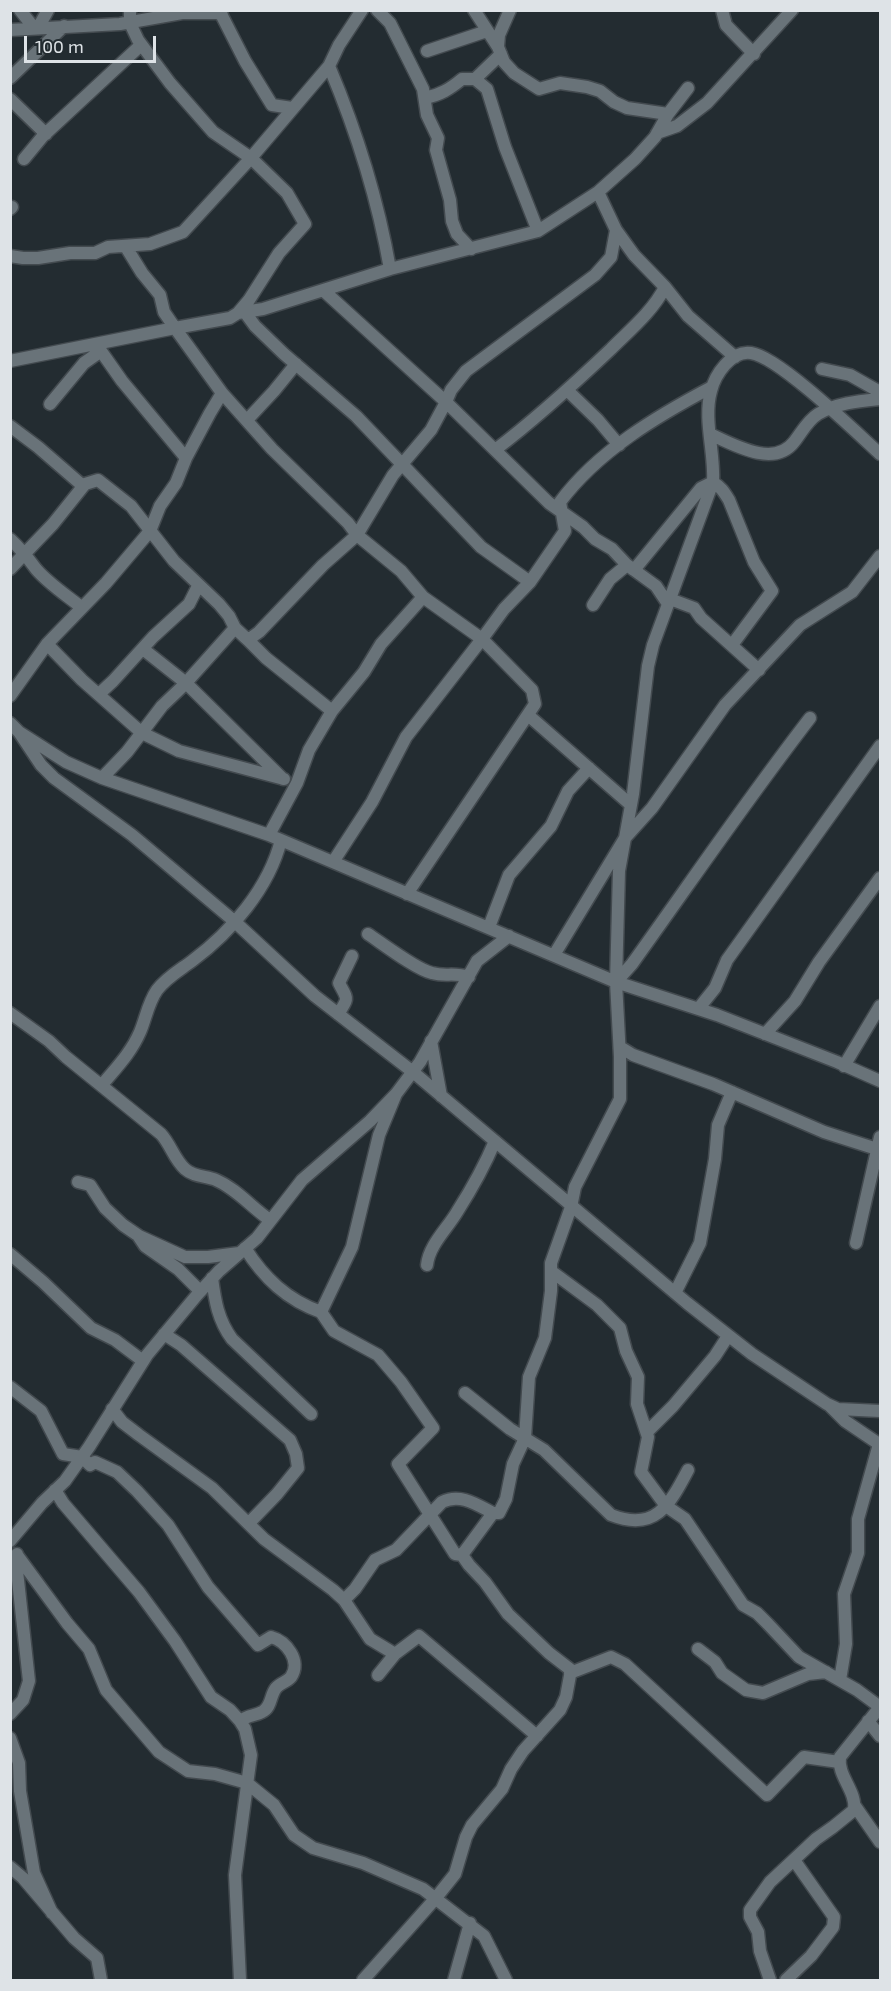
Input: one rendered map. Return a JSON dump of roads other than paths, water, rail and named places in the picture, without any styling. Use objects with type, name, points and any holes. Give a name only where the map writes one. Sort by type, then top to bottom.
[{"type":"street","points":[[20,10],[36,28]]},
{"type":"street","points":[[36,28],[48,10]]},
{"type":"street","points":[[10,256],[38,258],[70,253],[95,253],[108,247],[150,244],[183,232],[251,158],[329,66],[339,45],[362,10]]},
{"type":"street","points":[[377,10],[390,23],[423,89],[427,115],[438,138],[436,150],[450,200],[452,221],[457,234],[471,249]]},
{"type":"street","points":[[474,10],[500,51],[504,62],[514,73],[539,90],[560,83],[587,87],[600,91],[614,102],[627,108],[668,114]]},
{"type":"street","points":[[475,79],[500,51],[500,35],[510,10]]},
{"type":"street","points":[[722,10],[726,25],[754,54]]},
{"type":"street","points":[[657,133],[677,126],[707,103],[792,10]]},
{"type":"street","points":[[10,30],[64,26],[130,17],[220,13],[245,61],[272,105],[292,108]]},
{"type":"street","points":[[130,17],[141,45],[170,83],[213,132],[251,158],[286,193],[305,224],[279,253],[241,312]]},
{"type":"street","points":[[10,78],[64,26]]},
{"type":"street","points":[[427,51],[488,31]]},
{"type":"street","points":[[24,159],[46,134],[141,45]]},
{"type":"street","points":[[329,66],[343,98],[357,142],[380,223],[390,270]]},
{"type":"street","points":[[425,98],[436,96],[450,89],[462,79],[475,79],[487,89],[492,99],[505,147],[538,231]]},
{"type":"street","points":[[10,361],[99,348],[175,328],[230,318],[241,312],[263,309],[390,270],[538,231],[598,192],[635,159],[657,133],[688,88]]},
{"type":"street","points":[[10,99],[46,134]]},
{"type":"street","points":[[598,192],[616,230],[634,255],[665,287],[688,316],[735,357]]},
{"type":"street","points":[[248,640],[357,534],[393,475],[431,430],[451,390],[466,371],[595,275],[611,257],[616,230]]},
{"type":"street","points":[[126,247],[142,273],[160,295],[164,312],[175,328],[222,393],[272,449],[357,534],[401,571],[423,597],[482,639],[532,690],[534,704],[528,715],[407,894]]},
{"type":"street","points":[[611,257],[634,255]]},
{"type":"street","points":[[261,281],[263,292],[273,302],[279,304]]},
{"type":"street","points":[[495,450],[567,390],[635,325],[660,297],[665,287]]},
{"type":"street","points":[[324,291],[446,402],[563,514],[583,527],[600,543],[612,549],[630,568],[656,586],[669,601],[694,608],[701,618],[759,669]]},
{"type":"street","points":[[241,312],[356,416],[481,547],[530,582]]},
{"type":"street","points":[[50,404],[99,348]]},
{"type":"street","points":[[99,348],[122,381],[186,458]]},
{"type":"street","points":[[344,1600],[355,1589],[375,1560],[396,1550],[442,1502],[450,1498],[457,1498],[473,1503],[492,1514],[499,1513],[506,1499],[513,1464],[525,1438],[529,1377],[545,1338],[551,1291],[551,1263],[571,1207],[575,1187],[620,1099],[616,982],[619,871],[631,805],[648,666],[653,645],[712,482],[714,463],[708,413],[712,387],[719,374],[735,357],[749,352],[766,358],[829,408],[880,454]]},
{"type":"street","points":[[247,420],[296,364]]},
{"type":"street","points":[[822,369],[850,375],[880,392]]},
{"type":"street","points":[[333,862],[372,802],[406,737],[504,609],[530,582],[565,531],[560,502],[573,485],[619,445],[674,407],[712,387]]},
{"type":"street","points":[[567,390],[598,420],[609,436],[619,445]]},
{"type":"street","points":[[10,696],[47,644],[106,584],[150,531],[160,506],[176,483],[186,458],[222,393]]},
{"type":"street","points":[[710,434],[756,451],[771,454],[783,453],[809,421],[829,408],[880,399]]},
{"type":"street","points":[[10,426],[83,486]]},
{"type":"street","points":[[10,569],[53,524],[83,486],[98,480],[131,506],[198,586],[219,604],[235,628],[266,658],[332,711]]},
{"type":"street","points":[[593,605],[610,579],[630,568],[701,488],[712,482]]},
{"type":"street","points":[[712,482],[724,491],[754,562],[772,591],[732,645]]},
{"type":"street","points":[[10,539],[25,552],[37,569],[81,608]]},
{"type":"street","points":[[554,955],[625,838],[652,808],[725,705],[800,625],[852,591],[880,556]]},
{"type":"street","points":[[99,694],[189,603],[198,586]]},
{"type":"street","points":[[102,1084],[130,1049],[158,989],[177,971],[220,938],[272,868],[275,838],[309,750],[332,711],[364,672],[381,645],[423,597]]},
{"type":"street","points":[[102,778],[127,752],[162,706],[186,683],[235,628]]},
{"type":"street","points":[[47,644],[82,680],[142,733],[179,751],[284,779]]},
{"type":"street","points":[[143,649],[186,683],[284,779],[292,791]]},
{"type":"street","points":[[528,715],[631,805]]},
{"type":"street","points":[[616,982],[632,964],[737,819],[762,780],[810,718]]},
{"type":"street","points":[[15,727],[66,762],[102,778],[275,838],[616,982],[699,1008],[880,1081]]},
{"type":"street","points":[[15,727],[41,765],[54,778],[132,835],[234,921],[315,996],[413,1072],[571,1207],[728,1336],[827,1404],[845,1421],[880,1443],[858,1520],[858,1553],[844,1594],[846,1644],[840,1680]]},
{"type":"street","points":[[699,1008],[715,988],[727,960],[880,746]]},
{"type":"street","points":[[489,927],[509,875],[551,826],[568,790],[589,768]]},
{"type":"street","points":[[765,1034],[795,1001],[819,962],[880,878]]},
{"type":"street","points":[[368,934],[426,971],[444,975],[457,973],[469,977]]},
{"type":"street","points":[[10,1541],[82,1457],[143,1361],[200,1291],[257,1238],[302,1180],[370,1121],[396,1094],[413,1072],[477,961],[497,943],[509,936]]},
{"type":"street","points":[[338,1014],[346,998],[339,983],[340,978],[352,956]]},
{"type":"street","points":[[844,1066],[880,1006]]},
{"type":"street","points":[[10,1012],[102,1084],[161,1134],[168,1142],[176,1159],[188,1172],[215,1179],[270,1220]]},
{"type":"street","points":[[430,1041],[441,1096]]},
{"type":"street","points":[[620,1047],[633,1055],[732,1092],[824,1132],[879,1145],[856,1243]]},
{"type":"street","points":[[675,1293],[700,1243],[715,1159],[718,1125],[732,1092]]},
{"type":"street","points":[[321,1312],[352,1247],[380,1135],[396,1094]]},
{"type":"street","points":[[427,1265],[429,1253],[458,1211],[495,1141]]},
{"type":"street","points":[[78,1182],[90,1185],[105,1208],[138,1236],[185,1257],[208,1257],[242,1250]]},
{"type":"street","points":[[138,1236],[145,1246],[177,1269],[200,1291]]},
{"type":"street","points":[[242,1250],[283,1293],[302,1305],[321,1312],[334,1331],[378,1355],[402,1382],[433,1428],[398,1464],[455,1554],[462,1555],[508,1614],[549,1653],[571,1670],[567,1697],[555,1717],[515,1761],[502,1789],[472,1825],[466,1838],[459,1867],[435,1899],[363,1980]]},
{"type":"street","points":[[10,1254],[91,1328],[115,1340],[143,1361]]},
{"type":"street","points":[[551,1271],[597,1305],[621,1328],[621,1339],[638,1377],[637,1404],[647,1432],[641,1472],[666,1506],[686,1519],[743,1605],[757,1613],[799,1657],[828,1672],[880,1707],[842,1753],[839,1762],[855,1806],[880,1842]]},
{"type":"street","points":[[212,1278],[215,1305],[224,1329],[311,1414]]},
{"type":"street","points":[[164,1334],[182,1345],[290,1440],[296,1454],[298,1468],[277,1494],[249,1522]]},
{"type":"street","points":[[647,1432],[673,1406],[715,1356],[728,1336]]},
{"type":"street","points":[[10,1387],[41,1411],[63,1454],[82,1457],[90,1465],[95,1462],[117,1472],[137,1491],[168,1526],[208,1587],[258,1645],[271,1636],[282,1640],[290,1650],[294,1664],[293,1674],[289,1680],[275,1688],[270,1704],[262,1712],[248,1715],[240,1721]]},
{"type":"street","points":[[465,1393],[510,1429],[544,1450],[611,1515],[625,1521],[645,1521],[666,1506],[688,1470]]},
{"type":"street","points":[[827,1404],[838,1408],[880,1411]]},
{"type":"street","points":[[112,1409],[122,1422],[198,1476],[249,1522],[264,1539],[344,1600],[370,1639],[395,1654]]},
{"type":"street","points":[[55,1491],[139,1592],[175,1641],[211,1697],[230,1710],[245,1729],[251,1755],[235,1875],[240,1980]]},
{"type":"street","points":[[462,1555],[492,1514]]},
{"type":"street","points":[[10,1714],[23,1700],[29,1681],[14,1550]]},
{"type":"street","points":[[14,1550],[67,1623],[89,1649],[106,1690],[159,1752],[188,1771],[215,1774],[247,1783],[274,1805],[294,1835],[313,1848],[363,1863],[423,1889],[484,1936],[506,1980]]},
{"type":"street","points":[[378,1675],[395,1654],[418,1636],[537,1736]]},
{"type":"street","points":[[698,1649],[715,1662],[722,1673],[746,1690],[763,1693],[808,1674],[828,1672]]},
{"type":"street","points":[[570,1673],[611,1657],[625,1664],[767,1795],[804,1757],[839,1762]]},
{"type":"street","points":[[868,1721],[880,1736]]},
{"type":"street","points":[[10,1738],[19,1763],[20,1791],[34,1874],[52,1913]]},
{"type":"street","points":[[770,1980],[760,1951],[758,1932],[749,1913],[770,1882],[816,1839],[852,1813],[855,1806]]},
{"type":"street","points":[[786,1980],[811,1956],[833,1928],[834,1917],[794,1860]]},
{"type":"street","points":[[10,1867],[23,1878],[74,1938],[97,1958],[101,1980]]},
{"type":"street","points":[[454,1980],[470,1923]]}]
